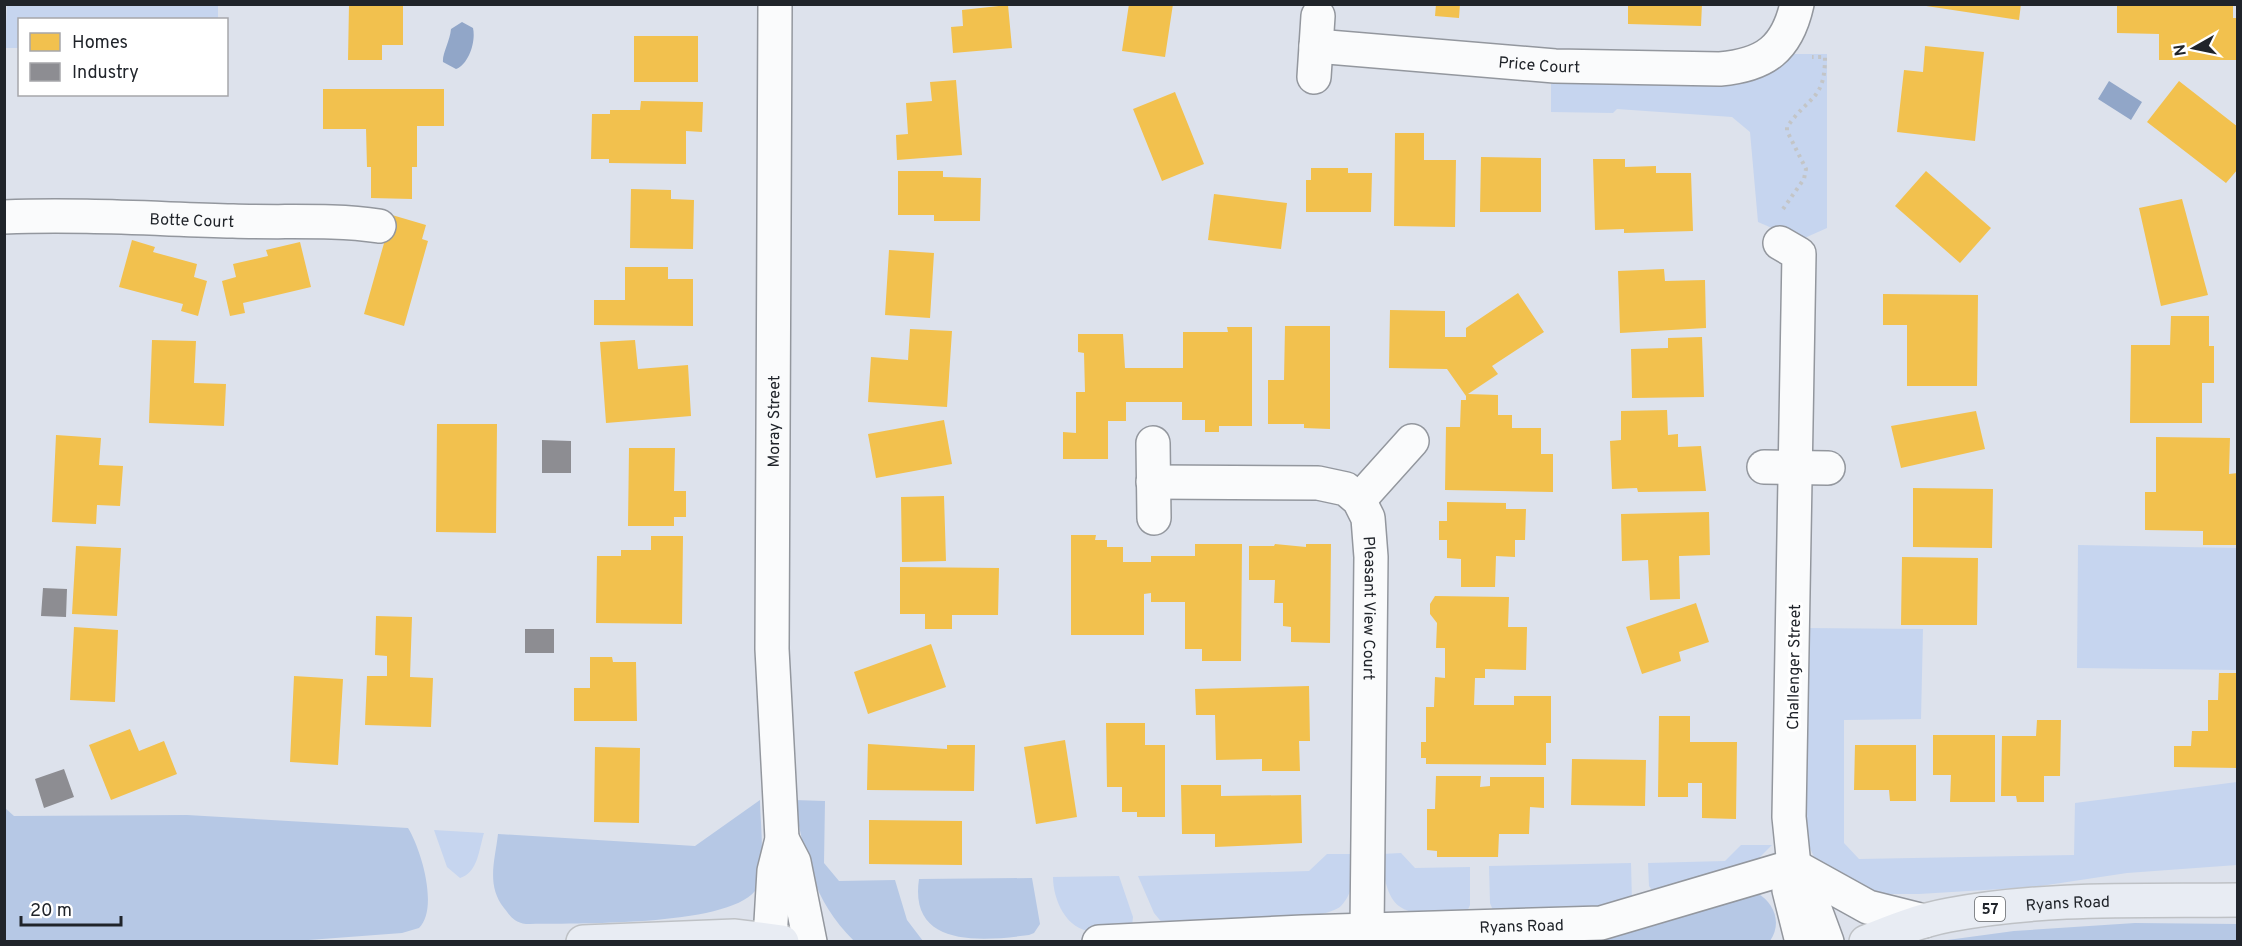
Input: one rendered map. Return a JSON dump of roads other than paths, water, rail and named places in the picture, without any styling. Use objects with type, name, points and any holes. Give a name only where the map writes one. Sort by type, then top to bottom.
[{"type":"main road","name":"Ryans Road","points":[[1866,942],[1947,915],[2009,907],[2238,900]]},
{"type":"main road","points":[[583,942],[735,936],[776,940]]},
{"type":"street","name":"Moray Street","points":[[775,4],[772,649],[774,722],[783,839],[774,871],[776,940]]},
{"type":"street","name":"Price Court","points":[[1316,46],[1583,68],[1742,68],[1761,61],[1783,41],[1789,31],[1797,4]]},
{"type":"street","name":"Botte Court","points":[[4,217],[119,215],[237,221],[330,220],[379,226]]},
{"type":"street","name":"Challenger Street","points":[[1795,239],[1813,467],[1789,817],[1794,866],[1789,890],[1802,942]]},
{"type":"street","points":[[1153,482],[1318,483],[1346,489],[1359,501],[1412,441]]},
{"type":"street","points":[[1153,443],[1154,518]]},
{"type":"street","points":[[1764,467],[1813,467]]},
{"type":"street","name":"Pleasant View Court","points":[[1359,501],[1369,525],[1371,557],[1367,930]]},
{"type":"street","name":"Moray Street","points":[[783,839],[794,862],[810,942]]},
{"type":"street","name":"Challenger Street","points":[[1794,866],[1807,886],[1827,942]]},
{"type":"street","points":[[1794,866],[1868,907],[1924,921]]},
{"type":"street","name":"Ryans Road","points":[[1099,942],[1367,930],[1601,923],[1794,866]]}]
